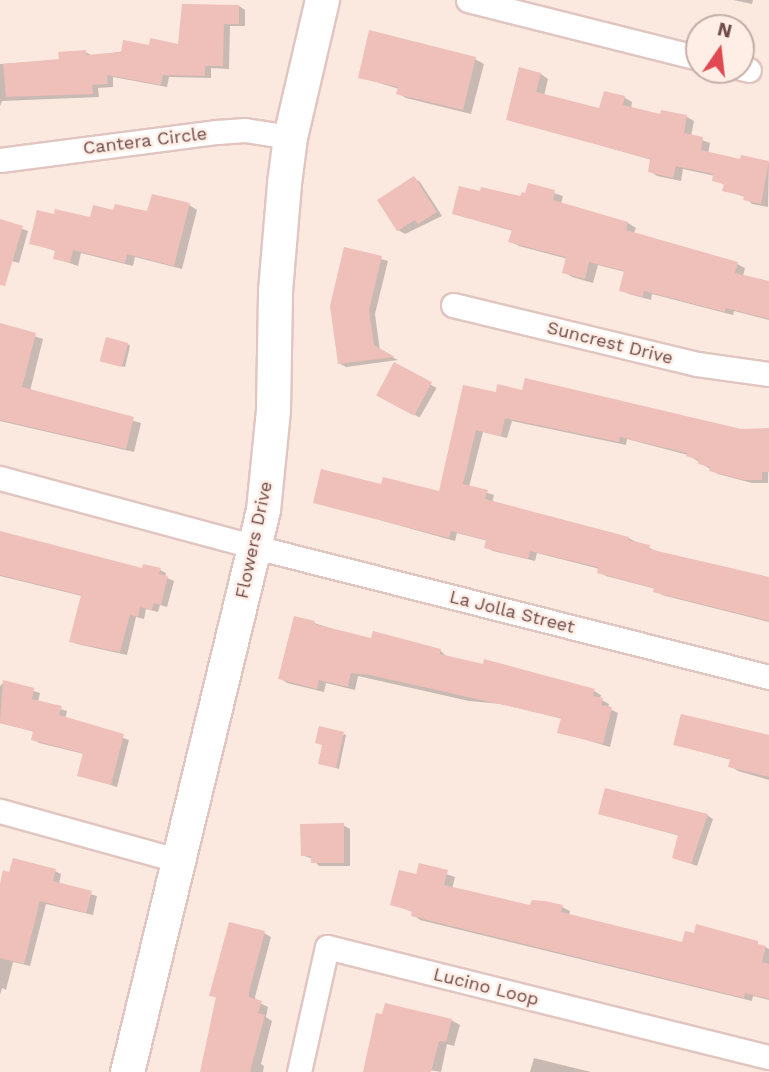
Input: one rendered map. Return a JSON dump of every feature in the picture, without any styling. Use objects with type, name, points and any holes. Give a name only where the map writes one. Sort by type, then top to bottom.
[{"type":"street","name":"Flowers Drive","points":[[127,1072],[255,547],[271,435],[275,291],[290,137],[322,0]]},
{"type":"street","points":[[468,0],[685,54]]},
{"type":"street","name":"Cantera Circle","points":[[0,160],[217,132],[245,130],[290,137]]},
{"type":"street","name":"Suncrest Drive","points":[[453,304],[697,365],[769,374]]},
{"type":"street","name":"La Jolla Street","points":[[0,478],[255,547],[769,677]]},
{"type":"street","points":[[0,811],[177,860]]},
{"type":"street","name":"Lucino Loop","points":[[299,1072],[327,947],[769,1058]]},
{"type":"building","points":[[182,4],[239,5],[239,24],[224,24],[223,66],[205,66],[205,76],[163,75],[161,85],[107,75],[108,84],[92,85],[93,94],[6,97],[3,64],[59,59],[58,52],[86,50],[86,55],[121,52],[123,40],[149,45],[150,38],[178,44]]},
{"type":"building","points":[[369,30],[476,57],[463,110],[396,94],[398,87],[358,78]]},
{"type":"building","points":[[519,67],[541,73],[536,92],[599,108],[604,91],[625,96],[623,105],[660,114],[661,110],[687,115],[684,133],[703,137],[701,150],[740,159],[741,155],[769,161],[761,204],[743,200],[744,196],[722,191],[724,184],[712,181],[713,174],[676,166],[673,178],[648,172],[650,159],[506,120]]},
{"type":"building","points":[[414,176],[437,212],[418,224],[415,220],[397,231],[377,200]]},
{"type":"building","points":[[528,183],[555,190],[553,200],[628,222],[626,230],[738,262],[735,273],[769,281],[769,319],[726,308],[725,312],[644,291],[643,297],[619,291],[624,271],[589,262],[585,279],[562,273],[566,257],[508,242],[512,230],[452,214],[459,186],[480,191],[481,187],[520,196],[522,192],[525,193]]},
{"type":"building","points":[[152,194],[190,203],[174,266],[127,254],[125,263],[73,250],[70,263],[53,259],[55,250],[29,244],[37,210],[54,214],[55,209],[90,217],[93,205],[113,210],[115,204],[147,211]]},
{"type":"building","points":[[0,219],[23,226],[5,286],[0,285]]},
{"type":"building","points":[[344,247],[382,256],[369,310],[374,345],[395,357],[338,364],[330,306]]},
{"type":"building","points":[[0,323],[36,333],[22,387],[134,417],[126,449],[0,420]]},
{"type":"building","points":[[106,337],[128,343],[122,367],[100,361]]},
{"type":"building","points":[[394,362],[432,382],[414,416],[376,396]]},
{"type":"building","points":[[525,378],[741,429],[769,428],[769,472],[762,472],[762,480],[744,480],[709,471],[710,467],[698,464],[699,460],[686,456],[687,453],[620,437],[619,442],[505,418],[501,436],[476,430],[463,484],[488,490],[485,499],[629,537],[628,540],[650,545],[649,549],[769,577],[769,621],[653,592],[654,588],[597,573],[598,567],[530,551],[528,559],[484,548],[486,540],[451,531],[449,538],[313,503],[321,469],[381,484],[383,477],[439,491],[463,385],[496,392],[497,384],[522,390]]},
{"type":"building","points":[[0,531],[142,568],[143,564],[161,568],[159,574],[168,576],[161,605],[154,603],[152,610],[140,607],[138,617],[130,615],[120,652],[69,642],[81,595],[0,575]]},
{"type":"building","points":[[294,616],[315,621],[314,624],[371,638],[373,631],[441,649],[440,654],[483,664],[484,659],[595,689],[593,696],[603,698],[601,705],[612,707],[603,744],[557,733],[561,718],[370,675],[351,673],[348,687],[319,680],[317,689],[278,679]]},
{"type":"building","points":[[3,680],[34,688],[32,699],[62,706],[59,715],[124,734],[111,785],[77,776],[83,753],[31,740],[33,731],[0,723]]},
{"type":"building","points":[[681,714],[769,735],[769,777],[728,767],[730,759],[673,745]]},
{"type":"building","points":[[319,726],[344,732],[336,768],[318,764],[322,745],[315,743]]},
{"type":"building","points":[[605,788],[708,814],[691,864],[672,858],[678,835],[598,814]]},
{"type":"building","points":[[344,823],[344,863],[311,863],[311,856],[301,856],[300,824]]},
{"type":"building","points":[[13,858],[56,869],[53,881],[92,891],[86,913],[40,901],[24,964],[0,958],[0,884],[3,870],[9,872]]},
{"type":"building","points":[[419,863],[448,870],[444,885],[530,905],[532,900],[563,905],[561,912],[682,942],[685,931],[694,933],[696,924],[758,941],[758,944],[766,946],[762,962],[769,964],[769,999],[745,993],[744,998],[411,916],[412,911],[390,905],[399,870],[416,874]]},
{"type":"building","points":[[229,922],[265,931],[249,997],[262,1001],[258,1013],[265,1015],[250,1072],[200,1072],[216,997],[209,996]]},
{"type":"building","points":[[385,1003],[452,1019],[446,1042],[439,1041],[431,1072],[363,1072],[376,1013],[382,1014]]}]
